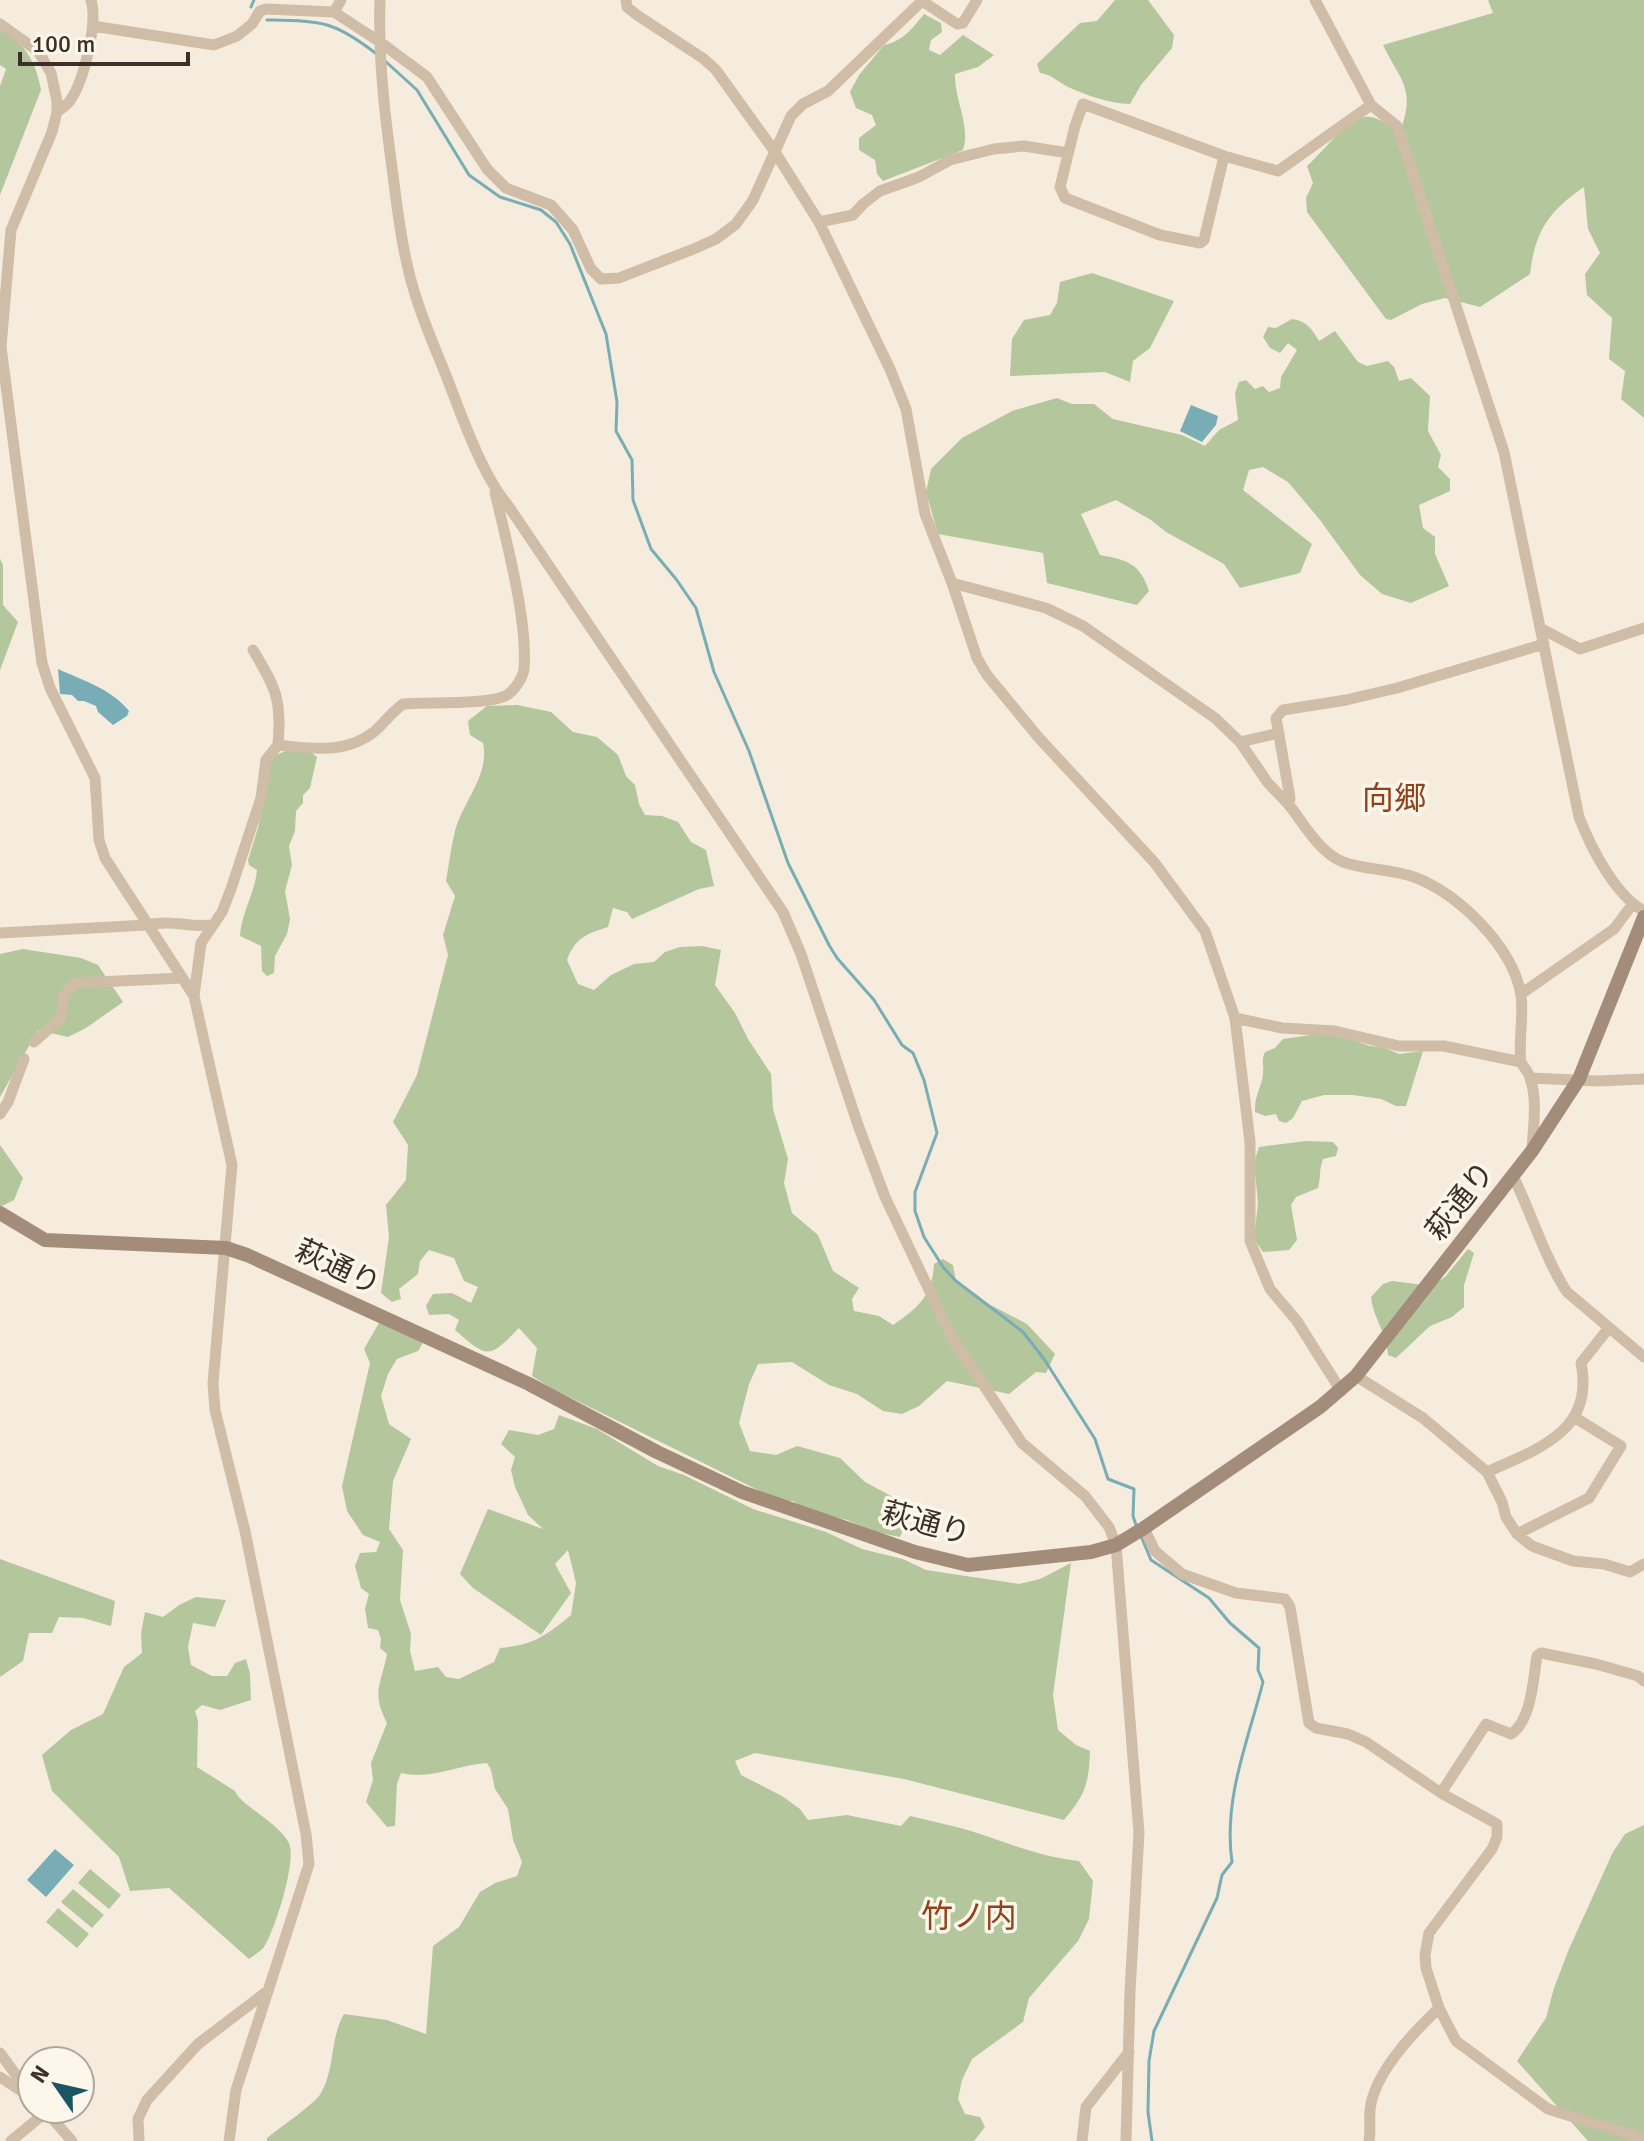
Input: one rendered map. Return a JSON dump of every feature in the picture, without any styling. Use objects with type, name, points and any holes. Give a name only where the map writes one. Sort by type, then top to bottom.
[{"type":"street","points":[[57,112],[69,103],[76,91],[93,26],[91,0]]},
{"type":"street","points":[[334,12],[341,0]]},
{"type":"street","points":[[278,745],[311,749],[358,743],[403,704],[490,699],[508,695],[524,672],[521,623],[495,490],[465,428],[416,297],[406,260],[385,116],[380,0]]},
{"type":"street","points":[[626,0],[627,7],[637,15],[716,70],[775,152],[819,222],[906,409],[925,514],[977,658],[999,692],[1154,862],[1205,931],[1235,1018],[1250,1142],[1250,1241],[1270,1289],[1297,1321],[1341,1391]]},
{"type":"street","points":[[93,26],[214,45],[237,36],[252,24],[260,11],[266,9],[334,12],[427,77],[496,180],[515,192],[551,205],[573,230],[591,269],[601,279],[619,278],[716,239],[736,224],[753,200],[785,127],[803,104],[828,91],[923,0],[957,24],[963,23],[977,0]]},
{"type":"street","points":[[1315,0],[1371,105],[1397,126],[1504,452],[1579,817],[1588,840],[1632,905],[1644,911]]},
{"type":"street","points":[[0,24],[29,43],[46,63],[56,90],[57,112],[11,230],[1,347],[42,663],[50,688],[95,778],[99,840],[105,858],[194,996]]},
{"type":"street","points":[[1224,156],[1204,240],[1200,243],[1160,235],[1065,198],[1060,187],[1083,104],[1224,156],[1278,171],[1371,105]]},
{"type":"street","points":[[819,222],[853,215],[880,191],[919,177],[950,160],[994,149],[1024,146],[1068,153]]},
{"type":"street","points":[[495,490],[783,912],[801,954],[885,1197],[951,1336],[1022,1443],[1085,1496],[1109,1527],[1116,1545],[1139,1833],[1126,2141]]},
{"type":"street","points":[[952,583],[1046,608],[1083,626],[1215,718],[1240,742],[1268,783],[1335,858],[1414,877],[1454,901],[1505,951],[1521,994],[1521,1062],[1530,1078],[1535,1111],[1532,1151]]},
{"type":"street","points":[[1542,629],[1580,649],[1644,628]]},
{"type":"street","points":[[1289,805],[1276,718],[1283,710],[1384,691],[1544,644]]},
{"type":"street","points":[[229,2141],[236,2090],[309,1864],[289,1742],[245,1531],[215,1410],[213,1383],[232,1165],[194,996],[201,943],[222,912],[231,889],[261,798],[266,760],[278,745],[281,714],[274,683],[253,650]]},
{"type":"street","points":[[1240,742],[1279,733]]},
{"type":"street","points":[[1521,994],[1604,937],[1623,920],[1632,905]]},
{"type":"street","name":"萩通り","points":[[0,1213],[45,1240],[226,1248],[274,1265],[529,1384],[657,1452],[742,1492],[915,1552],[968,1565],[1091,1552],[1116,1545],[1144,1528],[1341,1391],[1356,1376],[1532,1151],[1579,1079],[1644,917]]},
{"type":"street","points":[[0,933],[147,925],[164,921],[196,927],[212,925]]},
{"type":"street","points":[[196,927],[201,943]]},
{"type":"street","points":[[34,1042],[61,1018],[64,995],[76,983],[182,978]]},
{"type":"street","points":[[1235,1018],[1282,1028],[1335,1031],[1399,1046],[1444,1046],[1521,1062]]},
{"type":"street","points":[[0,1114],[8,1102],[24,1059]]},
{"type":"street","points":[[1530,1078],[1644,1079]]},
{"type":"street","points":[[1513,1176],[1567,1292],[1644,1357]]},
{"type":"street","points":[[1487,1472],[1541,1447],[1563,1433],[1584,1397],[1581,1363],[1608,1329]]},
{"type":"street","points":[[1356,1376],[1423,1418],[1487,1472],[1506,1517],[1517,1534],[1532,1546],[1573,1561],[1604,1564],[1630,1572],[1644,1564]]},
{"type":"street","points":[[1517,1534],[1589,1498],[1621,1446],[1574,1417]]},
{"type":"street","points":[[1144,1528],[1155,1551],[1182,1574],[1236,1593],[1285,1599],[1290,1607],[1309,1723],[1316,1728],[1348,1734],[1366,1742],[1441,1793],[1497,1824],[1499,1828],[1492,1849],[1429,1933],[1426,1968],[1439,2008],[1456,2041],[1548,2109],[1590,2125],[1644,2139]]},
{"type":"street","points":[[1441,1793],[1486,1724],[1511,1734],[1516,1731],[1524,1717],[1537,1656],[1541,1653],[1596,1664],[1638,1676],[1644,1681]]},
{"type":"street","points":[[139,2141],[138,2119],[147,2100],[198,2044],[265,1993]]},
{"type":"street","points":[[1369,2141],[1370,2110],[1389,2064],[1406,2039],[1439,2008]]},
{"type":"street","points":[[1082,2141],[1086,2107],[1129,2052]]},
{"type":"street","points":[[0,2053],[16,2075]]},
{"type":"street","points":[[11,2141],[29,2125]]},
{"type":"street","points":[[58,2125],[72,2141]]},
{"type":"green space","points":[[1115,0],[1148,0],[1174,35],[1172,48],[1141,85],[1130,104],[1099,98],[1068,87],[1040,73],[1037,64],[1080,23],[1097,21]]},
{"type":"green space","points":[[1488,0],[1644,0],[1644,418],[1621,399],[1625,371],[1609,359],[1612,318],[1587,295],[1585,274],[1600,253],[1588,229],[1584,187],[1546,223],[1536,246],[1530,274],[1480,307],[1445,298],[1422,304],[1391,320],[1386,319],[1307,212],[1306,198],[1313,183],[1307,166],[1342,131],[1365,117],[1394,128],[1402,126],[1406,113],[1406,92],[1383,45],[1493,13]]},
{"type":"green space","points":[[924,14],[941,23],[942,32],[931,40],[929,50],[940,55],[963,35],[994,55],[978,67],[955,74],[964,122],[963,150],[883,181],[877,174],[875,160],[859,150],[859,138],[876,125],[872,115],[856,108],[850,92],[859,75],[884,45],[902,37]]},
{"type":"green space","points":[[0,28],[28,54],[41,90],[0,195],[0,86],[6,69],[0,65]]},
{"type":"green space","points":[[1092,273],[1174,301],[1150,348],[1133,361],[1130,382],[1105,372],[1010,376],[1012,339],[1024,320],[1050,315],[1057,303],[1060,282]]},
{"type":"green space","points":[[1292,319],[1308,326],[1319,341],[1335,331],[1358,362],[1367,366],[1388,361],[1399,381],[1411,378],[1430,396],[1428,431],[1441,455],[1438,467],[1450,479],[1450,491],[1419,505],[1423,528],[1435,537],[1435,554],[1449,586],[1411,603],[1382,594],[1360,575],[1288,482],[1263,467],[1249,470],[1243,490],[1312,544],[1300,573],[1240,588],[1224,564],[1116,500],[1081,514],[1100,555],[1125,561],[1141,574],[1149,591],[1137,605],[1047,583],[1043,553],[938,534],[926,492],[931,469],[962,438],[1012,411],[1057,398],[1072,404],[1094,404],[1113,419],[1182,435],[1205,446],[1219,430],[1238,420],[1235,393],[1239,382],[1246,380],[1255,389],[1263,386],[1269,392],[1280,388],[1281,377],[1297,350],[1288,343],[1280,353],[1270,348],[1263,337],[1268,327],[1276,328]]},
{"type":"green space","points":[[0,559],[3,565],[3,605],[18,622],[0,670]]},
{"type":"green space","points":[[517,705],[551,712],[573,732],[597,737],[618,755],[626,776],[635,785],[645,815],[662,816],[678,822],[691,842],[706,850],[714,886],[699,889],[632,919],[627,912],[613,908],[608,927],[582,938],[570,953],[567,960],[578,984],[594,990],[611,975],[634,964],[654,962],[665,952],[680,947],[702,946],[721,950],[715,985],[771,1074],[773,1109],[788,1159],[784,1183],[792,1213],[818,1235],[833,1271],[859,1288],[852,1299],[854,1311],[879,1316],[893,1325],[922,1300],[933,1275],[934,1264],[943,1259],[953,1265],[956,1282],[979,1299],[1027,1324],[1055,1354],[1046,1373],[1036,1372],[1009,1394],[947,1381],[919,1406],[902,1414],[883,1411],[857,1394],[829,1385],[792,1362],[758,1364],[749,1384],[739,1423],[750,1451],[776,1455],[797,1446],[840,1458],[865,1482],[893,1497],[910,1513],[900,1537],[805,1510],[793,1501],[780,1501],[553,1389],[532,1376],[537,1348],[519,1328],[495,1350],[488,1352],[475,1347],[455,1330],[459,1320],[449,1314],[429,1315],[426,1306],[433,1294],[452,1293],[471,1303],[478,1287],[464,1281],[454,1258],[429,1250],[420,1261],[418,1274],[399,1289],[401,1299],[392,1302],[381,1293],[389,1237],[386,1205],[406,1180],[408,1145],[393,1122],[417,1075],[448,955],[443,935],[455,896],[446,881],[451,849],[459,820],[483,766],[483,743],[470,735],[468,721],[487,706]]},
{"type":"green space","points":[[285,751],[312,753],[317,757],[310,788],[296,811],[295,831],[289,846],[292,865],[285,891],[290,919],[287,934],[275,956],[274,973],[267,976],[262,971],[261,946],[240,936],[257,870],[249,865],[248,860],[258,828],[271,762]]},
{"type":"green space","points":[[23,949],[81,958],[98,965],[123,1002],[68,1037],[38,1030],[0,1097],[0,954]]},
{"type":"green space","points":[[1318,1034],[1340,1036],[1399,1054],[1423,1051],[1406,1106],[1353,1095],[1324,1095],[1302,1101],[1293,1118],[1286,1123],[1279,1121],[1276,1114],[1265,1116],[1255,1112],[1265,1052],[1275,1048],[1283,1039]]},
{"type":"green space","points":[[1306,1141],[1333,1142],[1338,1148],[1336,1156],[1323,1159],[1318,1188],[1296,1197],[1291,1205],[1297,1240],[1289,1250],[1263,1252],[1254,1239],[1258,1203],[1254,1162],[1259,1147]]},
{"type":"green space","points":[[0,1145],[23,1178],[14,1200],[0,1207]]},
{"type":"green space","points":[[1468,1249],[1474,1253],[1464,1285],[1464,1307],[1452,1317],[1430,1326],[1396,1358],[1388,1355],[1371,1297],[1383,1284],[1392,1281],[1432,1286],[1445,1277]]},
{"type":"green space","points":[[379,1323],[424,1341],[418,1351],[397,1359],[381,1396],[389,1424],[411,1439],[393,1481],[389,1529],[403,1550],[400,1600],[411,1634],[410,1651],[415,1671],[438,1667],[446,1677],[459,1679],[494,1662],[500,1648],[522,1645],[538,1638],[571,1615],[576,1583],[568,1550],[555,1564],[571,1593],[541,1635],[473,1588],[460,1574],[488,1509],[543,1529],[528,1515],[511,1470],[515,1457],[501,1444],[509,1430],[538,1435],[554,1429],[559,1415],[597,1429],[658,1466],[684,1475],[753,1509],[826,1532],[862,1549],[903,1559],[926,1570],[1019,1584],[1040,1579],[1071,1563],[1053,1695],[1058,1730],[1076,1745],[1090,1751],[1084,1788],[1064,1820],[904,1779],[755,1753],[735,1761],[741,1775],[782,1796],[800,1809],[808,1820],[847,1815],[901,1826],[910,1816],[971,1831],[1037,1853],[1079,1861],[1093,1881],[1089,1919],[1078,1941],[1029,1998],[1023,2022],[972,2059],[962,2080],[958,2099],[965,2114],[980,2117],[985,2127],[974,2141],[267,2141],[321,2093],[344,2014],[387,2020],[426,2034],[433,1946],[459,1927],[480,1892],[517,1876],[522,1862],[513,1840],[508,1809],[495,1789],[487,1763],[423,1775],[401,1773],[397,1784],[395,1826],[387,1827],[366,1802],[373,1780],[371,1763],[387,1723],[378,1696],[387,1654],[380,1648],[378,1630],[368,1628],[365,1609],[369,1594],[361,1588],[355,1566],[360,1553],[376,1552],[380,1542],[363,1535],[347,1511],[342,1486],[370,1363],[364,1349]]},
{"type":"green space","points":[[0,1559],[115,1601],[111,1626],[83,1618],[59,1617],[52,1633],[29,1633],[23,1661],[0,1677]]},
{"type":"green space","points":[[196,1597],[226,1600],[215,1627],[193,1623],[188,1647],[191,1665],[212,1676],[227,1676],[235,1663],[246,1659],[251,1700],[220,1710],[202,1705],[195,1711],[198,1721],[197,1767],[235,1791],[277,1828],[289,1843],[291,1852],[288,1879],[274,1926],[264,1947],[249,1959],[169,1888],[130,1891],[119,1857],[52,1791],[42,1755],[71,1730],[103,1714],[124,1667],[142,1653],[141,1633],[145,1612],[163,1617]]},
{"type":"green space","points":[[1644,1825],[1644,2141],[1588,2141],[1517,2061],[1546,2018],[1569,1949],[1613,1852],[1625,1834]]},
{"type":"green space","points":[[90,1869],[121,1895],[109,1909],[78,1883]]},
{"type":"green space","points":[[73,1889],[104,1915],[92,1928],[61,1902]]},
{"type":"green space","points":[[58,1908],[89,1934],[77,1948],[46,1922]]},
{"type":"water","points":[[1191,405],[1218,416],[1216,425],[1202,442],[1180,431]]},
{"type":"water","points":[[58,669],[114,696],[129,711],[127,716],[113,725],[98,712],[96,706],[78,701],[72,695],[60,694]]},
{"type":"water","points":[[55,1849],[74,1865],[46,1897],[27,1880]]},
{"type":"waterway","points":[[251,7],[254,0]]},
{"type":"waterway","points":[[267,20],[326,25],[349,35],[378,55]]},
{"type":"waterway","points":[[384,60],[417,90],[469,175],[500,197],[541,210],[556,222],[570,244],[606,334],[617,402],[616,431],[632,460],[633,500],[651,549],[696,608],[714,672],[749,751],[788,863],[829,945],[874,1000],[902,1045],[913,1053],[924,1080],[937,1133],[915,1192],[915,1211],[924,1237],[956,1281],[1023,1332],[1044,1359],[1095,1439],[1108,1479],[1134,1489],[1133,1516],[1136,1525]]},
{"type":"waterway","points":[[1141,1536],[1151,1560],[1209,1598],[1230,1623],[1259,1648],[1258,1670],[1263,1682],[1234,1793],[1230,1839],[1232,1862],[1222,1875],[1217,1898],[1154,2031],[1149,2061],[1148,2112],[1152,2141]]},
{"type":"district","name":"向郷","points":[[1394,798]]},
{"type":"district","name":"竹ノ内","points":[[969,1916]]}]
